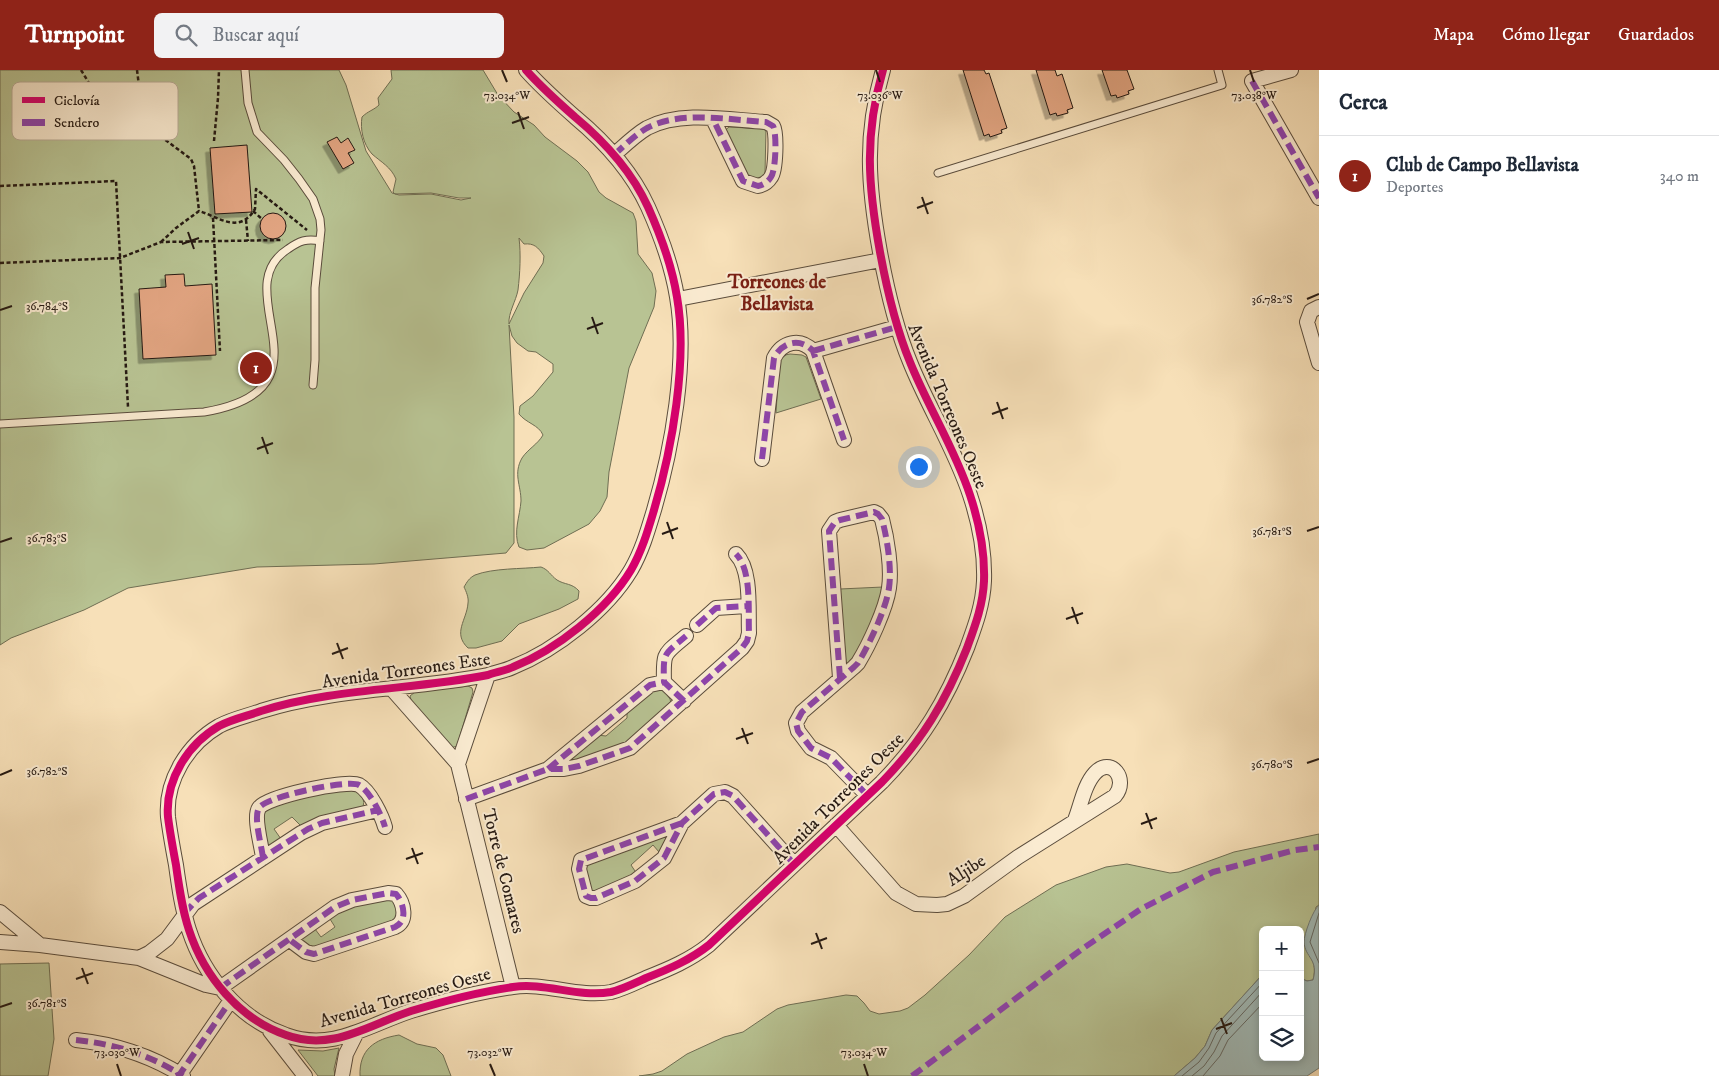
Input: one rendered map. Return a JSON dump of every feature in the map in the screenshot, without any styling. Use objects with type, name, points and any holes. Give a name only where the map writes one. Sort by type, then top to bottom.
[{"type":"street","name":"Avenida Torreones Este","points":[[184,914],[168,816],[168,802],[178,770],[194,746],[207,734],[226,723],[272,708],[325,696],[488,675],[513,668],[565,637],[614,593],[635,561],[646,536],[659,494],[671,440],[679,364],[678,299],[671,269],[648,206],[633,181],[614,155],[526,70]]},
{"type":"street","name":"Avenida Torreones Oeste","points":[[184,914],[199,955],[220,988],[248,1015],[266,1026],[294,1038],[318,1042],[338,1039],[420,1009],[513,987],[538,986],[580,992],[606,992],[622,988],[677,965],[709,945],[908,754],[930,724],[953,684],[973,632],[984,582],[980,536],[970,494],[917,378],[897,326],[888,296],[872,205],[869,153],[874,102],[883,70]]},
{"type":"street","points":[[1291,70],[1252,81],[1319,198]]},
{"type":"street","points":[[614,155],[638,134],[660,123],[678,118],[713,119],[766,122],[772,126],[775,133],[774,167],[771,178],[768,181],[758,186],[743,181],[713,119]]},
{"type":"street","points":[[678,299],[881,260]]},
{"type":"street","points":[[1314,310],[1308,322],[1319,362]]},
{"type":"street","points":[[812,351],[897,326]]},
{"type":"street","points":[[762,459],[774,358],[781,348],[792,343],[804,344],[812,351],[844,440]]},
{"type":"street","points":[[840,678],[829,531],[835,522],[874,512],[880,516],[883,522],[889,569],[888,595],[862,657],[854,667],[799,715],[796,723],[800,735],[811,748],[831,758],[867,795]]},
{"type":"street","points":[[466,798],[548,769],[572,768],[630,748],[684,701],[745,645],[749,633],[745,567],[736,554]]},
{"type":"street","points":[[697,625],[716,608],[748,606]]},
{"type":"street","points":[[684,701],[664,682],[664,656],[686,636]]},
{"type":"street","points":[[458,764],[488,675]]},
{"type":"street","points":[[548,769],[650,685],[664,682]]},
{"type":"street","name":"Torre de Comares","points":[[391,688],[458,764],[513,987]]},
{"type":"street","points":[[264,858],[256,815],[260,806],[266,802],[318,788],[354,784],[364,790],[378,810],[385,827]]},
{"type":"street","points":[[682,823],[581,860],[579,869],[586,896],[596,898],[641,878],[664,858],[682,823],[714,794],[725,792],[732,796],[794,864]]},
{"type":"street","points":[[139,958],[167,939],[192,904],[315,826],[378,810]]},
{"type":"street","name":"Aljibe","points":[[836,825],[896,893],[909,901],[931,906],[947,904],[964,896],[1018,857],[1076,820]]},
{"type":"street","points":[[0,942],[139,958],[206,985],[220,988],[290,940],[312,922],[343,903],[388,892],[396,894],[404,914],[399,925],[314,954],[306,952],[290,940]]},
{"type":"street","points":[[0,912],[40,946]]},
{"type":"street","points":[[76,1040],[127,1049],[164,1064],[180,1076],[231,1000]]},
{"type":"street","points":[[266,1026],[305,1076]]},
{"type":"street","points":[[342,1076],[346,1054],[357,1032]]},
{"type":"lane","points":[[245,70],[248,103],[256,132],[291,168],[313,199],[321,224],[315,288],[315,366],[312,385]]},
{"type":"lane","points":[[938,173],[1222,85],[1218,70]]},
{"type":"lane","points":[[0,424],[204,412],[225,408],[252,397],[266,384],[273,367],[274,346],[268,290],[268,274],[271,266],[279,255],[305,240],[320,241]]},
{"type":"path","points":[[81,70],[88,82]]},
{"type":"path","points":[[214,141],[219,70]]},
{"type":"path","points":[[166,140],[193,162],[198,211]]},
{"type":"path","points":[[0,186],[116,180],[128,413]]},
{"type":"path","points":[[198,211],[233,223],[246,219],[254,211],[256,189],[320,241]]},
{"type":"path","points":[[161,242],[198,211]]},
{"type":"path","points":[[254,211],[262,219]]},
{"type":"path","points":[[214,218],[220,351]]},
{"type":"path","points":[[246,219],[248,241]]},
{"type":"path","points":[[0,263],[120,258],[161,242],[305,240]]},
{"type":"green space","points":[[0,70],[339,70],[346,85],[366,151],[392,193],[395,194],[393,192],[396,179],[394,175],[369,150],[364,141],[361,126],[362,117],[379,105],[378,98],[392,79],[391,70],[483,70],[498,95],[514,112],[534,125],[545,137],[577,161],[588,172],[599,192],[606,198],[633,213],[636,221],[638,254],[652,273],[656,291],[654,307],[629,368],[609,472],[607,497],[600,511],[589,524],[544,548],[527,550],[519,547],[517,530],[521,495],[518,479],[519,464],[522,458],[543,435],[539,429],[519,414],[520,406],[533,396],[553,372],[553,364],[536,352],[528,351],[517,343],[512,336],[509,325],[514,417],[514,543],[506,553],[374,564],[257,567],[128,588],[84,610],[11,638],[0,645]],"holes":[[[431,193],[459,198],[471,198],[461,200],[431,194],[395,194]],[[519,238],[524,244],[530,244],[538,248],[544,256],[543,263],[524,293],[509,324],[518,290]]]},
{"type":"green space","points":[[729,127],[766,129],[765,173],[760,178],[749,178],[723,132]]},
{"type":"green space","points":[[790,354],[806,357],[821,399],[776,413],[781,356]]},
{"type":"green space","points":[[541,567],[557,580],[576,588],[579,591],[578,599],[559,609],[519,624],[502,641],[476,648],[468,648],[463,642],[461,632],[468,601],[464,587],[470,579],[475,575],[490,571]]},
{"type":"green space","points":[[883,587],[883,594],[856,659],[846,664],[840,589]]},
{"type":"green space","points":[[468,686],[472,688],[473,692],[457,746],[451,748],[411,700],[410,696],[415,692]]},
{"type":"green space","points":[[654,687],[662,688],[671,703],[630,743],[571,765],[567,760],[597,735],[606,736],[627,718],[627,709]]},
{"type":"green space","points":[[355,788],[364,802],[362,808],[301,826],[292,817],[274,829],[281,839],[267,847],[262,814],[263,809],[309,793]]},
{"type":"green space","points":[[1319,834],[1319,905],[1316,907],[1308,952],[1314,965],[1313,980],[1304,980],[1304,926],[1259,926],[1259,978],[1212,1030],[1205,1046],[1195,1058],[1174,1076],[639,1076],[662,1071],[687,1054],[724,1037],[743,1032],[777,1009],[788,1005],[846,995],[857,996],[870,1011],[879,1014],[908,1008],[969,955],[1005,917],[1056,885],[1106,867],[1127,864],[1170,873],[1179,872],[1234,852]]},
{"type":"green space","points":[[668,835],[662,852],[659,852],[653,845],[631,865],[637,874],[592,894],[583,865]]},
{"type":"green space","points":[[394,899],[398,919],[315,950],[300,941],[302,935],[315,929],[321,937],[335,927],[330,919],[347,906]]},
{"type":"green space","points":[[49,963],[54,1039],[48,1076],[0,1076],[0,964]]},
{"type":"green space","points":[[399,1035],[417,1044],[436,1048],[443,1055],[451,1076],[360,1076],[362,1059],[370,1047],[382,1039]]},
{"type":"green space","points":[[339,1048],[334,1069],[335,1076],[318,1076],[298,1050],[323,1051]]},
{"type":"water","points":[[1319,905],[1319,1068],[1307,1076],[1174,1076],[1195,1058],[1205,1046],[1212,1030],[1259,978],[1259,1061],[1304,1061],[1304,980],[1313,980],[1314,967],[1305,947],[1304,938]]},
{"type":"building","points":[[963,70],[984,70],[986,74],[989,73],[1007,128],[1001,130],[1002,133],[990,137],[989,134],[984,136]]},
{"type":"building","points":[[1036,70],[1055,70],[1057,76],[1062,74],[1073,108],[1067,110],[1068,113],[1057,116],[1056,113],[1050,115]]},
{"type":"building","points":[[1102,70],[1127,70],[1134,89],[1128,91],[1129,94],[1117,98],[1116,95],[1111,96]]},
{"type":"building","points":[[337,137],[341,143],[348,138],[355,150],[348,153],[354,163],[343,169],[327,142]]},
{"type":"building","points":[[247,145],[252,212],[215,214],[210,148]]},
{"type":"building","points":[[273,213],[282,217],[286,226],[282,235],[273,239],[264,235],[260,226],[264,217]]},
{"type":"building","points":[[184,274],[185,286],[212,284],[216,355],[143,359],[139,289],[166,287],[165,275]]},
{"type":"marked path","points":[[1252,81],[1319,198]]},
{"type":"marked path","points":[[614,155],[634,137],[660,122],[690,118],[721,118],[766,122],[773,126],[775,143],[773,173],[767,182],[758,186],[743,181],[713,119]]},
{"type":"marked path","points":[[813,351],[897,327]]},
{"type":"marked path","points":[[762,459],[774,358],[782,348],[792,343],[803,344],[813,351],[844,440]]},
{"type":"marked path","points":[[840,678],[829,531],[835,522],[874,512],[882,519],[889,562],[889,588],[881,616],[858,663],[802,712],[796,723],[798,731],[811,748],[831,758],[867,795]]},
{"type":"marked path","points":[[466,799],[548,769],[564,769],[579,766],[630,748],[742,648],[747,641],[749,633],[748,591],[745,570],[736,554]]},
{"type":"marked path","points":[[697,625],[716,608],[747,606]]},
{"type":"marked path","points":[[684,701],[664,682],[664,664],[666,654],[686,636]]},
{"type":"marked path","points":[[548,769],[650,685],[664,682]]},
{"type":"marked path","points":[[263,858],[257,825],[257,812],[265,804],[290,794],[339,785],[359,785],[371,798],[385,827]]},
{"type":"marked path","points":[[682,823],[581,860],[579,869],[586,896],[596,898],[635,881],[664,858],[682,823],[714,794],[725,792],[733,796],[794,864]]},
{"type":"marked path","points":[[184,914],[199,898],[308,829],[322,823],[378,810]]},
{"type":"marked path","points":[[912,1076],[1082,949],[1141,909],[1213,872],[1295,850],[1319,847]]},
{"type":"marked path","points":[[220,988],[335,907],[352,900],[388,893],[396,894],[403,907],[402,921],[395,927],[314,954],[306,952],[290,940]]},
{"type":"marked path","points":[[176,1076],[180,1074],[231,1000]]},
{"type":"marked path","points":[[76,1040],[105,1044],[145,1056],[183,1076]]},
{"type":"cycle path","points":[[526,70],[617,158],[641,194],[662,240],[677,297],[681,348],[672,432],[661,486],[647,533],[631,570],[621,585],[579,627],[529,660],[488,675],[431,684],[345,693],[289,703],[234,719],[219,726],[188,753],[170,790],[168,817],[183,906],[189,930],[204,964],[225,994],[253,1018],[269,1028],[286,1035],[303,1039],[334,1039],[350,1035],[423,1007],[474,994],[513,987],[525,986],[586,993],[611,992],[679,964],[709,945],[882,782],[909,751],[932,720],[959,667],[976,623],[983,590],[984,559],[979,526],[970,495],[957,461],[910,362],[896,321],[880,252],[873,205],[870,161],[873,117],[883,70]]},
{"type":"place","name":"Club de Campo Bellavista","points":[[256,368]]},
{"type":"district","name":"Torreones de Bellavista","points":[[777,292]]}]
